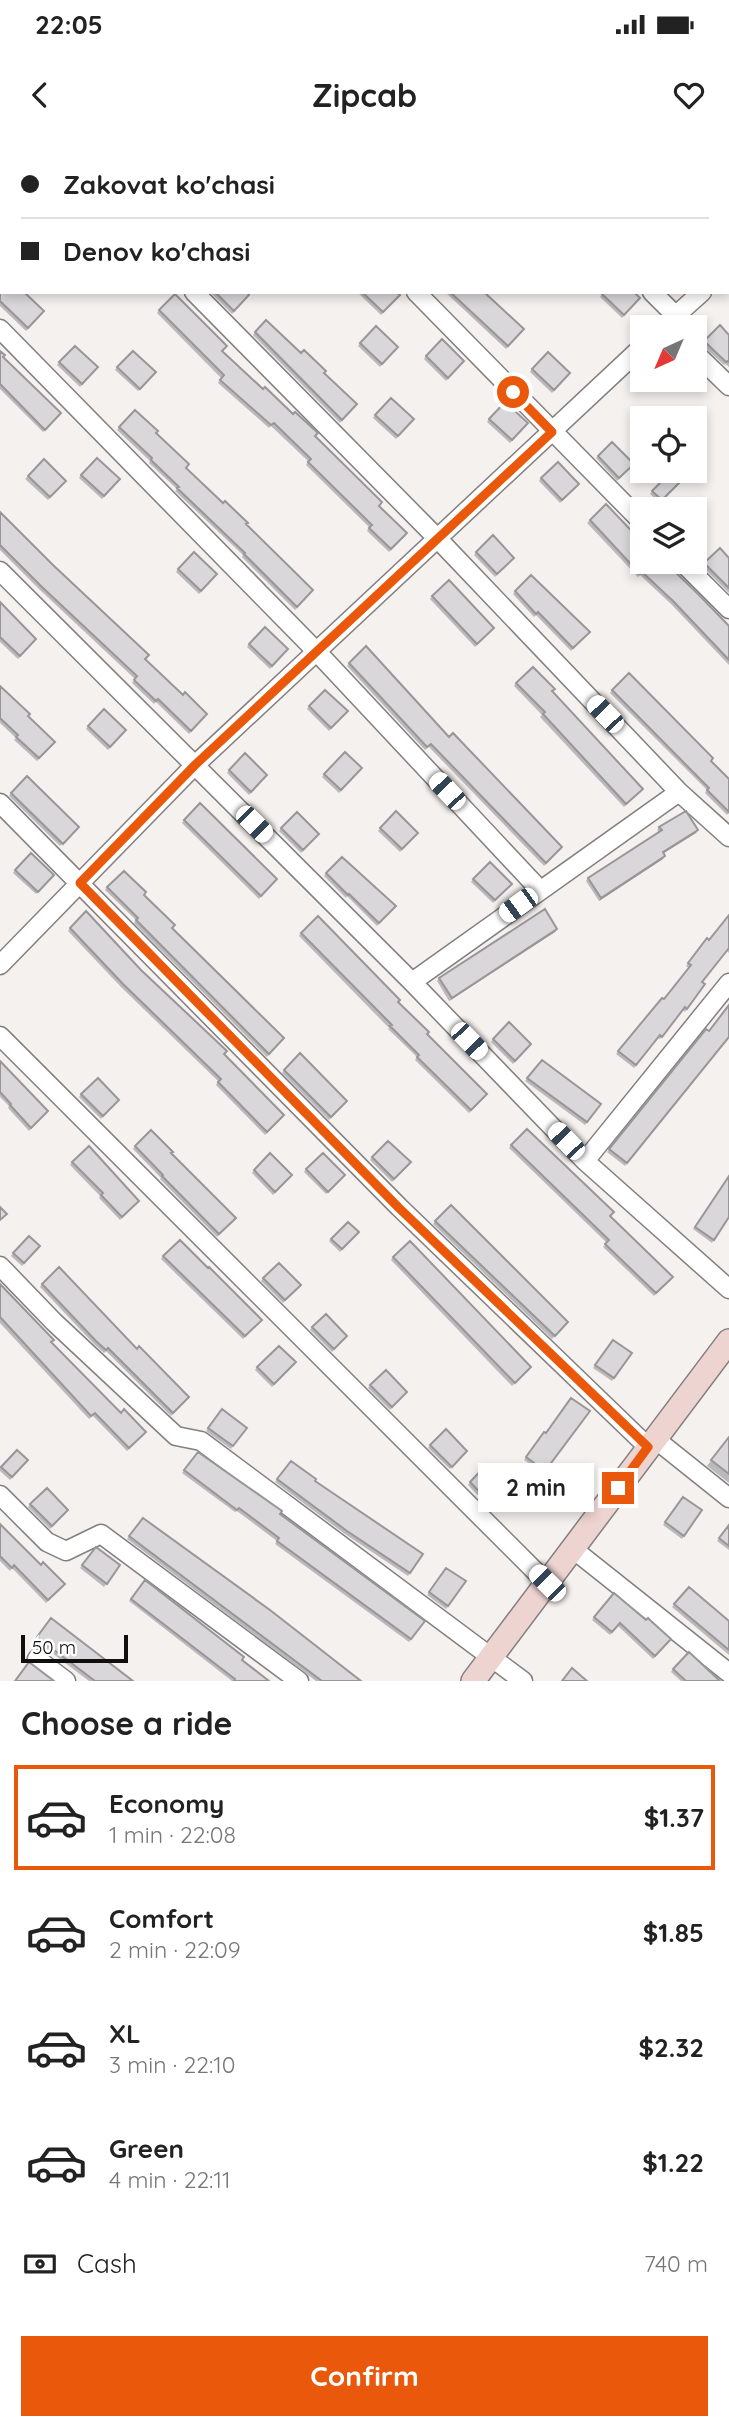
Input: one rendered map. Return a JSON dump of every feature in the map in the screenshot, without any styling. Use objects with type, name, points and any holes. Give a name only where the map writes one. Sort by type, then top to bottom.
[{"type":"street","points":[[196,294],[438,538],[679,792],[729,837]]},
{"type":"street","points":[[418,294],[630,510]]},
{"type":"street","points":[[653,294],[664,315]]},
{"type":"street","points":[[678,315],[700,294]]},
{"type":"street","points":[[0,329],[318,653],[539,889]]},
{"type":"street","points":[[0,965],[195,765],[318,653],[630,358]]},
{"type":"street","points":[[707,365],[729,387]]},
{"type":"street","points":[[0,571],[412,982],[585,1161],[729,1289]]},
{"type":"street","points":[[694,574],[729,609]]},
{"type":"street","points":[[412,982],[539,889],[679,792]]},
{"type":"street","points":[[0,803],[399,1208],[651,1443],[729,1499]]},
{"type":"street","points":[[585,1161],[729,983]]},
{"type":"street","points":[[0,1036],[547,1583]]},
{"type":"street","points":[[0,1266],[54,1322],[176,1436],[201,1441],[523,1681]]},
{"type":"street","points":[[473,1681],[729,1341]]},
{"type":"street","points":[[0,1495],[47,1542],[66,1551],[102,1534],[299,1681]]},
{"type":"street","points":[[573,1549],[729,1673]]},
{"type":"street","points":[[37,1659],[66,1681]]},
{"type":"building","points":[[0,294],[26,294],[44,311],[28,328],[0,301]]},
{"type":"building","points":[[175,294],[227,346],[222,351],[263,389],[265,387],[318,433],[315,436],[382,502],[379,506],[407,533],[391,549],[369,528],[372,525],[308,462],[311,459],[274,423],[271,425],[220,380],[224,375],[159,310]]},
{"type":"building","points":[[217,294],[248,294],[234,311]]},
{"type":"building","points":[[364,294],[400,295],[383,312]]},
{"type":"building","points":[[452,294],[486,294],[524,329],[508,346]]},
{"type":"building","points":[[602,294],[636,294],[640,298],[624,315]]},
{"type":"building","points":[[266,320],[301,353],[304,350],[357,404],[342,420],[255,332]]},
{"type":"building","points":[[720,325],[729,335],[729,362],[707,344],[707,338]]},
{"type":"building","points":[[376,326],[398,347],[382,364],[360,343]]},
{"type":"building","points":[[442,339],[464,361],[448,378],[426,356]]},
{"type":"building","points":[[75,346],[98,367],[82,384],[59,362]]},
{"type":"building","points":[[0,351],[61,413],[45,430],[0,384]]},
{"type":"building","points":[[133,351],[156,372],[140,389],[117,367]]},
{"type":"building","points":[[548,352],[570,373],[554,390],[532,369]]},
{"type":"building","points":[[391,398],[414,419],[398,436],[375,415]]},
{"type":"building","points":[[505,402],[528,423],[512,440],[489,419]]},
{"type":"building","points":[[135,410],[189,464],[186,468],[248,523],[246,524],[313,590],[297,607],[119,427]]},
{"type":"building","points":[[612,442],[630,460],[630,468],[619,478],[598,456]]},
{"type":"building","points":[[97,458],[120,479],[104,496],[81,475]]},
{"type":"building","points":[[44,459],[66,481],[50,497],[28,476]]},
{"type":"building","points":[[558,462],[579,484],[562,500],[541,478]]},
{"type":"building","points":[[660,483],[679,483],[665,497],[659,497],[652,491]]},
{"type":"building","points":[[606,504],[630,529],[630,563],[590,520]]},
{"type":"building","points":[[0,512],[149,655],[145,659],[207,714],[191,731],[134,680],[137,676],[0,545]]},
{"type":"building","points":[[493,535],[514,558],[497,574],[476,552]]},
{"type":"building","points":[[720,548],[729,558],[729,588],[707,566],[707,560]]},
{"type":"building","points":[[194,552],[217,574],[201,591],[178,569]]},
{"type":"building","points":[[644,574],[677,574],[699,595],[729,626],[729,660]]},
{"type":"building","points":[[531,575],[590,632],[573,648],[515,591]]},
{"type":"building","points":[[449,580],[494,628],[477,644],[432,596]]},
{"type":"building","points":[[0,602],[36,639],[20,656],[0,637]]},
{"type":"building","points":[[265,627],[288,649],[272,666],[249,644]]},
{"type":"building","points":[[366,646],[449,737],[453,733],[562,847],[546,863],[431,744],[427,747],[349,663]]},
{"type":"building","points":[[533,667],[643,789],[626,804],[516,683]]},
{"type":"building","points":[[629,673],[713,758],[711,761],[729,779],[729,812],[707,790],[709,788],[612,690]]},
{"type":"building","points":[[0,686],[55,742],[39,758],[0,718]]},
{"type":"building","points":[[325,690],[348,711],[331,728],[309,706]]},
{"type":"building","points":[[104,709],[126,730],[110,747],[88,726]]},
{"type":"building","points":[[345,752],[362,768],[341,790],[324,774]]},
{"type":"building","points":[[245,753],[267,775],[251,792],[229,770]]},
{"type":"building","points":[[27,776],[79,827],[63,844],[11,793]]},
{"type":"building","points":[[200,803],[277,879],[261,896],[184,820]]},
{"type":"building","points":[[396,811],[418,833],[402,849],[380,828]]},
{"type":"building","points":[[686,811],[698,830],[663,852],[665,856],[601,898],[588,878],[662,830],[659,827]]},
{"type":"building","points":[[297,812],[319,834],[303,850],[281,828]]},
{"type":"building","points":[[31,853],[54,875],[38,892],[15,870]]},
{"type":"building","points":[[342,857],[396,906],[379,923],[326,873]]},
{"type":"building","points":[[490,862],[512,884],[495,900],[473,879]]},
{"type":"building","points":[[124,871],[175,925],[172,928],[284,1038],[269,1054],[136,920],[138,918],[107,887]]},
{"type":"building","points":[[545,909],[557,929],[452,998],[439,978]]},
{"type":"building","points":[[86,911],[141,970],[227,1051],[224,1054],[284,1115],[267,1132],[218,1082],[221,1079],[123,984],[70,928]]},
{"type":"building","points":[[729,915],[729,948],[702,982],[705,984],[687,1009],[685,1007],[636,1065],[618,1051],[662,998],[664,999],[691,965],[688,963],[707,938],[709,940]]},
{"type":"building","points":[[318,916],[400,1000],[398,1002],[429,1032],[427,1034],[487,1094],[471,1110],[417,1057],[419,1055],[390,1026],[392,1025],[301,933]]},
{"type":"building","points":[[729,1005],[729,1037],[627,1163],[609,1149],[706,1029],[709,1031]]},
{"type":"building","points":[[509,1022],[531,1044],[515,1061],[493,1039]]},
{"type":"building","points":[[300,1053],[347,1101],[331,1117],[284,1070]]},
{"type":"building","points":[[542,1060],[601,1104],[587,1122],[527,1078]]},
{"type":"building","points":[[0,1061],[48,1111],[31,1128],[0,1092]]},
{"type":"building","points":[[98,1078],[119,1100],[103,1116],[81,1094]]},
{"type":"building","points":[[527,1129],[614,1212],[610,1216],[673,1277],[656,1293],[605,1244],[609,1240],[511,1145]]},
{"type":"building","points":[[151,1130],[236,1218],[219,1234],[135,1146]]},
{"type":"building","points":[[388,1141],[411,1162],[394,1179],[372,1157]]},
{"type":"building","points":[[89,1146],[139,1201],[122,1217],[72,1162]]},
{"type":"building","points":[[270,1153],[292,1175],[275,1192],[254,1170]]},
{"type":"building","points":[[323,1153],[345,1175],[328,1192],[306,1169]]},
{"type":"building","points":[[729,1176],[729,1217],[714,1240],[695,1227]]},
{"type":"building","points":[[451,1205],[568,1322],[555,1336],[435,1221]]},
{"type":"building","points":[[0,1207],[7,1214],[0,1220]]},
{"type":"building","points":[[348,1222],[359,1232],[342,1249],[331,1239]]},
{"type":"building","points":[[29,1236],[40,1246],[24,1263],[13,1253]]},
{"type":"building","points":[[180,1240],[262,1320],[245,1336],[163,1256]]},
{"type":"building","points":[[410,1241],[531,1367],[515,1383],[393,1257]]},
{"type":"building","points":[[279,1263],[301,1285],[285,1300],[263,1278]]},
{"type":"building","points":[[59,1267],[137,1349],[139,1346],[189,1397],[173,1413],[108,1348],[106,1350],[96,1341],[42,1284]]},
{"type":"building","points":[[0,1284],[54,1340],[51,1342],[121,1413],[124,1409],[146,1432],[129,1448],[95,1413],[91,1416],[0,1317]]},
{"type":"building","points":[[326,1314],[347,1336],[334,1349],[312,1327]]},
{"type":"building","points":[[613,1340],[632,1353],[614,1378],[595,1365]]},
{"type":"building","points":[[279,1346],[296,1362],[274,1384],[257,1367]]},
{"type":"building","points":[[386,1370],[407,1392],[392,1407],[370,1385]]},
{"type":"building","points":[[571,1398],[590,1411],[545,1471],[526,1457]]},
{"type":"building","points":[[222,1409],[247,1428],[233,1446],[208,1428]]},
{"type":"building","points":[[446,1429],[467,1451],[452,1467],[430,1445]]},
{"type":"building","points":[[729,1437],[729,1474],[711,1460]]},
{"type":"building","points":[[17,1450],[28,1460],[12,1477],[1,1467]]},
{"type":"building","points":[[198,1452],[282,1511],[280,1514],[425,1621],[411,1639],[277,1541],[279,1538],[239,1508],[237,1510],[184,1470]]},
{"type":"building","points":[[291,1461],[316,1479],[315,1481],[423,1554],[410,1573],[277,1479]]},
{"type":"building","points":[[486,1465],[508,1488],[491,1504],[470,1482]]},
{"type":"building","points":[[47,1488],[68,1510],[52,1526],[30,1504]]},
{"type":"building","points":[[683,1497],[702,1510],[684,1536],[665,1522]]},
{"type":"building","points":[[143,1518],[270,1610],[361,1681],[322,1681],[129,1536]]},
{"type":"building","points":[[0,1524],[41,1565],[43,1562],[65,1584],[48,1600],[14,1565],[12,1568],[0,1556]]},
{"type":"building","points":[[729,1525],[729,1546],[719,1538]]},
{"type":"building","points":[[96,1547],[120,1565],[107,1584],[82,1565]]},
{"type":"building","points":[[446,1568],[466,1581],[448,1606],[429,1592]]},
{"type":"building","points":[[145,1580],[244,1657],[242,1660],[269,1681],[234,1681],[235,1679],[131,1599]]},
{"type":"building","points":[[689,1587],[729,1621],[729,1650],[674,1604]]},
{"type":"building","points":[[614,1593],[671,1639],[655,1656],[620,1623],[612,1632],[594,1617]]},
{"type":"building","points":[[51,1618],[133,1681],[95,1681],[37,1637]]},
{"type":"building","points":[[689,1652],[720,1681],[686,1681],[673,1669]]},
{"type":"building","points":[[29,1662],[54,1681],[15,1681]]},
{"type":"building","points":[[572,1668],[587,1681],[562,1681]]},
{"type":"route","points":[[513,392],[552,432],[195,765],[80,883],[399,1208],[648,1447],[618,1488]]}]
